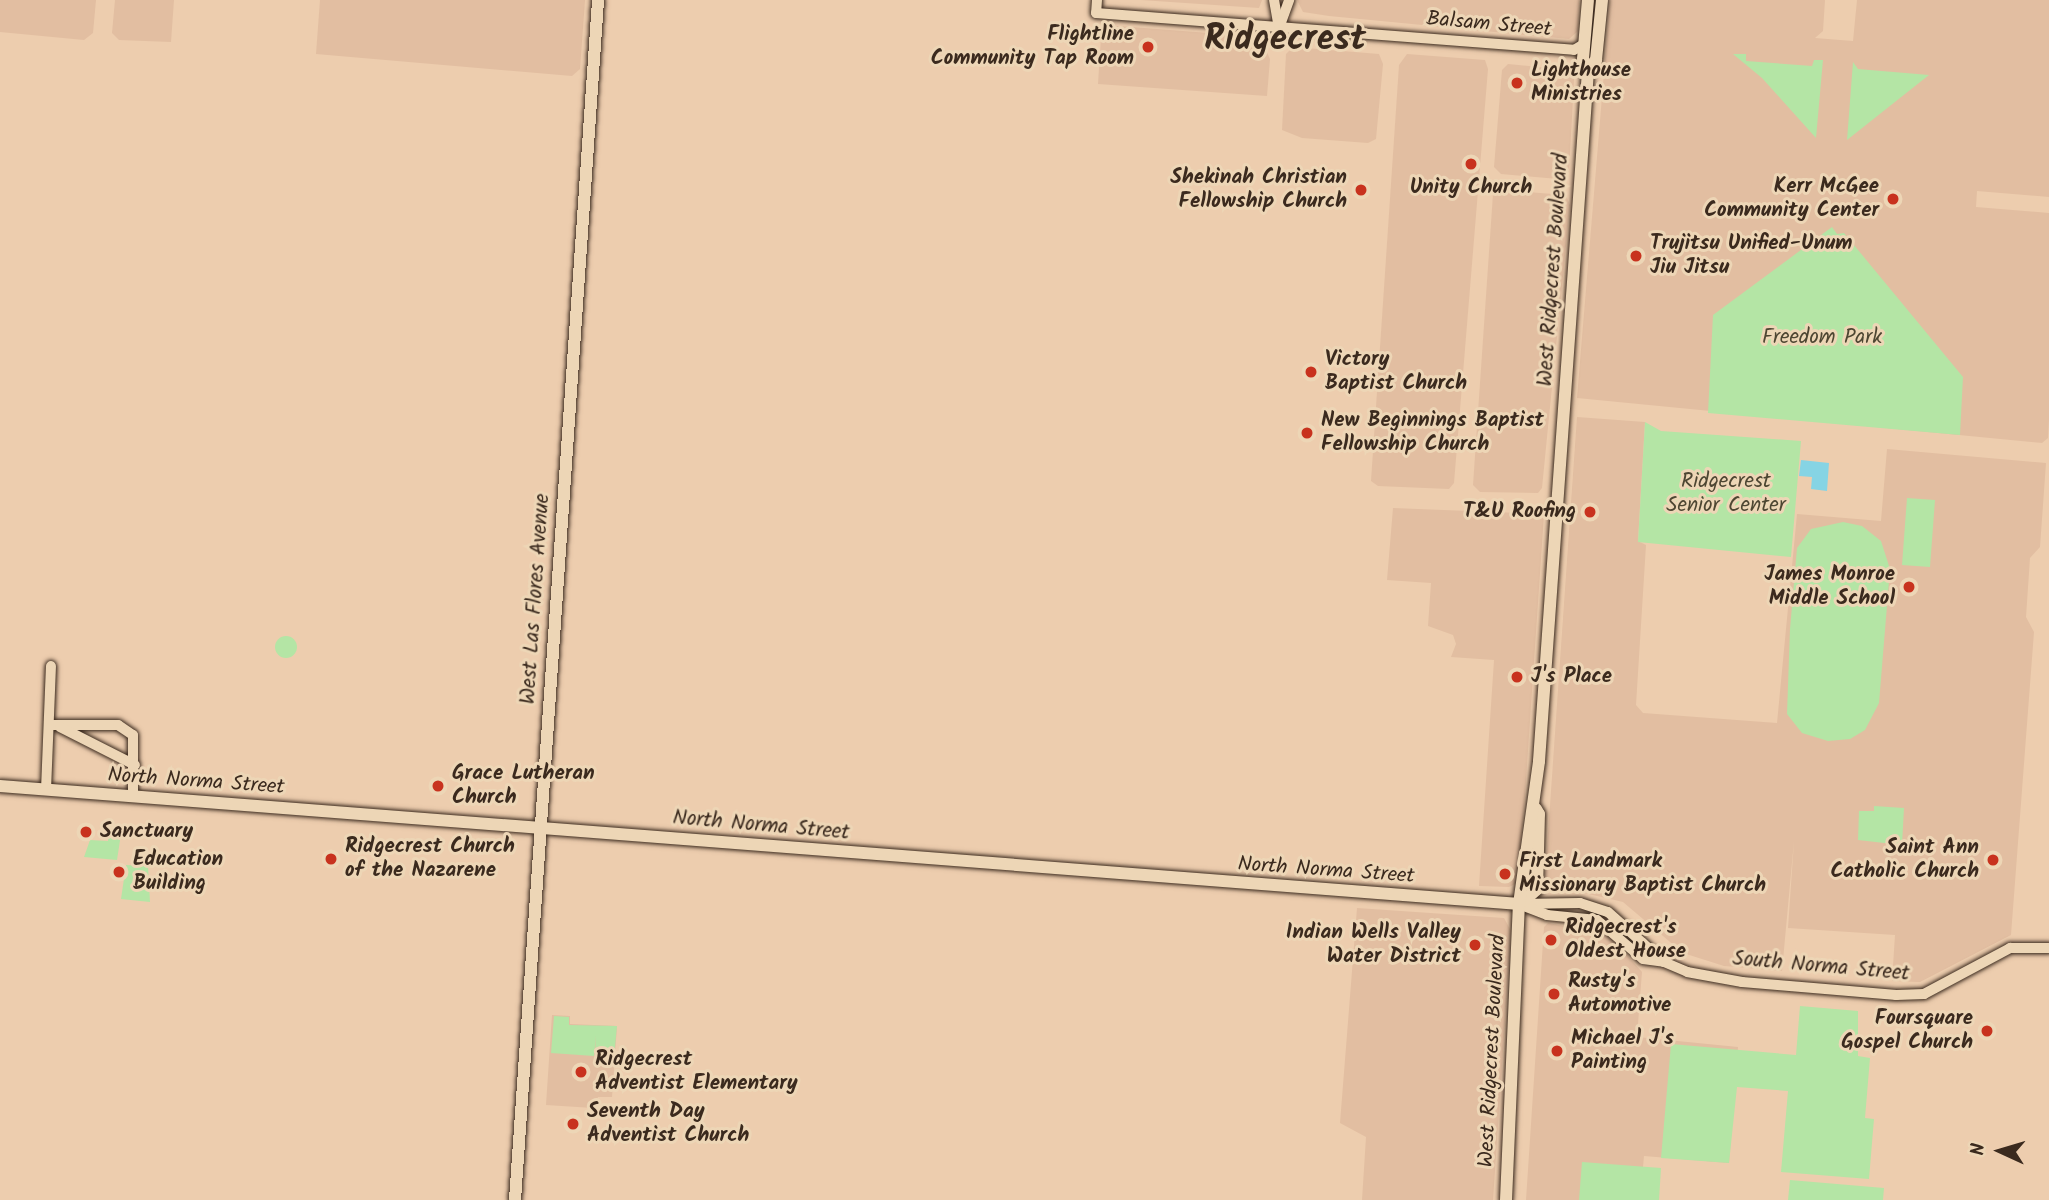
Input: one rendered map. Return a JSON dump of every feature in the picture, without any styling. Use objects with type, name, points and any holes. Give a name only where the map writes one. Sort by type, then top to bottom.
[{"type":"main road","name":"West Las Flores Avenue","points":[[515,1200],[598,0]]},
{"type":"main road","name":"West Ridgecrest Boulevard","points":[[1506,1200],[1519,904],[1537,889],[1539,814],[1534,807],[1588,70],[1584,44],[1588,0]]},
{"type":"main road","name":"West Ridgecrest Boulevard","points":[[1588,70],[1596,60],[1602,0]]},
{"type":"main road","name":"North Norma Street","points":[[0,786],[1519,904]]},
{"type":"street","name":"Balsam Street","points":[[1097,0],[1097,13],[1574,50],[1584,44]]},
{"type":"street","points":[[1274,0],[1279,28]]},
{"type":"street","points":[[1279,28],[1289,0]]},
{"type":"street","points":[[46,790],[53,725],[51,666]]},
{"type":"street","points":[[53,725],[124,727],[135,740],[133,796]]},
{"type":"street","points":[[53,725],[135,765]]},
{"type":"street","name":"South Norma Street","points":[[1519,904],[1580,903],[1608,912],[1664,962],[1742,982],[1896,995],[1924,994],[2018,945],[2049,948]]},
{"type":"shaded area","points":[[0,0],[96,0],[93,33],[84,40],[0,32]]},
{"type":"shaded area","points":[[115,0],[174,0],[171,42],[119,40],[112,33]]},
{"type":"shaded area","points":[[320,0],[585,0],[580,69],[572,76],[316,54]]},
{"type":"shaded area","points":[[1141,0],[1262,0],[1259,8]]},
{"type":"shaded area","points":[[1297,0],[1579,0],[1578,31],[1569,39],[1329,16],[1303,12]]},
{"type":"shaded area","points":[[1610,0],[1825,0],[1823,31],[1815,38],[1853,41],[1857,0],[2049,0],[2049,197],[1977,191],[1976,207],[2049,213],[2048,438],[2042,443],[1577,398]]},
{"type":"shaded area","points":[[1118,26],[1260,37],[1270,59],[1267,96],[1098,84],[1101,37],[1106,29]]},
{"type":"shaded area","points":[[1293,47],[1379,54],[1383,64],[1376,139],[1368,143],[1302,138],[1282,130],[1286,54]]},
{"type":"shaded area","points":[[1407,54],[1485,60],[1488,69],[1454,483],[1449,489],[1378,486],[1371,481],[1399,65]]},
{"type":"shaded area","points":[[1508,64],[1568,70],[1574,79],[1569,172],[1558,179],[1501,174],[1494,167],[1502,70]]},
{"type":"shaded area","points":[[1501,190],[1566,195],[1570,205],[1542,488],[1538,493],[1480,492],[1473,485],[1493,194]]},
{"type":"shaded area","points":[[1577,417],[1645,422],[1638,541],[1646,545],[1636,705],[1643,713],[1777,723],[1797,514],[1881,521],[1887,449],[2046,463],[2040,547],[2030,558],[2026,617],[2034,632],[2011,935],[1920,982],[1892,981],[1895,935],[1788,928],[1794,841],[1782,971],[1724,966],[1683,953],[1623,902],[1554,886],[1545,877]]},
{"type":"shaded area","points":[[1393,508],[1544,514],[1517,883],[1509,887],[1479,886],[1494,660],[1451,657],[1456,644],[1453,635],[1428,626],[1431,583],[1387,580]]},
{"type":"shaded area","points":[[1357,908],[1504,918],[1511,931],[1493,1200],[1362,1200],[1366,1137],[1340,1123]]},
{"type":"shaded area","points":[[1548,923],[1608,934],[1642,972],[1637,1037],[1738,1047],[1729,1163],[1644,1156],[1640,1200],[1526,1200],[1544,927]]},
{"type":"shaded area","name":"Ridgecrest Adventist Elementary","points":[[552,1015],[570,1016],[570,1024],[617,1026],[612,1097],[598,1097],[593,1108],[546,1105]]},
{"type":"green space","points":[[1733,54],[1746,54],[1746,61],[1812,66],[1814,60],[1823,60],[1816,138],[1762,78]]},
{"type":"green space","points":[[1853,62],[1858,69],[1929,75],[1847,140]]},
{"type":"green space","name":"Freedom Park","points":[[1832,227],[1837,234],[1844,233],[1963,377],[1960,435],[1708,413],[1713,315]]},
{"type":"green space","name":"Ridgecrest Senior Center","points":[[1645,422],[1661,431],[1801,441],[1791,557],[1638,542]]},
{"type":"green space","points":[[1907,498],[1935,500],[1930,567],[1902,565]]},
{"type":"green space","points":[[1843,522],[1862,526],[1881,541],[1890,569],[1879,703],[1865,730],[1850,739],[1828,741],[1802,733],[1787,714],[1790,629],[1797,548],[1811,529]]},
{"type":"green space","points":[[286,636],[296,643],[297,647],[290,657],[286,658],[276,651],[275,647],[282,637]]},
{"type":"green space","points":[[1874,806],[1904,808],[1902,845],[1858,840],[1859,811],[1874,811]]},
{"type":"green space","points":[[108,830],[121,834],[117,860],[84,857],[90,840],[108,841]]},
{"type":"green space","points":[[126,865],[148,866],[150,902],[121,899]]},
{"type":"green space","points":[[1800,1006],[1858,1011],[1858,1056],[1870,1058],[1865,1118],[1874,1119],[1869,1179],[1781,1172],[1788,1091],[1737,1087],[1729,1163],[1661,1158],[1671,1044],[1796,1055]]},
{"type":"green space","points":[[554,1016],[569,1017],[569,1025],[617,1026],[614,1057],[595,1056],[596,1036],[594,1056],[551,1053]]},
{"type":"green space","points":[[1582,1162],[1661,1168],[1659,1200],[1579,1200]]},
{"type":"green space","points":[[1790,1180],[1884,1188],[1883,1200],[1788,1200]]},
{"type":"water","points":[[1801,460],[1829,463],[1827,491],[1811,489],[1812,477],[1799,476]]},
{"type":"place","name":"Flightline Community Tap Room","points":[[1148,47]]},
{"type":"place","name":"Lighthouse Ministries","points":[[1517,83]]},
{"type":"place","name":"Unity Church","points":[[1471,164]]},
{"type":"place","name":"Shekinah Christian Fellowship Church","points":[[1361,190]]},
{"type":"place","name":"Kerr McGee Community Center","points":[[1893,199]]},
{"type":"place","name":"Trujitsu Unified-Unum Jiu Jitsu","points":[[1636,256]]},
{"type":"place","name":"Victory Baptist Church","points":[[1311,372]]},
{"type":"place","name":"New Beginnings Baptist Fellowship Church","points":[[1307,433]]},
{"type":"place","name":"T&U Roofing","points":[[1590,512]]},
{"type":"place","name":"James Monroe Middle School","points":[[1909,587]]},
{"type":"place","name":"J's Place","points":[[1517,677]]},
{"type":"place","name":"Grace Lutheran Church","points":[[438,786]]},
{"type":"place","name":"Sanctuary","points":[[86,832]]},
{"type":"place","name":"Ridgecrest Church of the Nazarene","points":[[331,859]]},
{"type":"place","name":"Saint Ann Catholic Church","points":[[1993,860]]},
{"type":"place","name":"Education Building","points":[[119,872]]},
{"type":"place","name":"First Landmark Missionary Baptist Church","points":[[1505,874]]},
{"type":"place","name":"Ridgecrest's Oldest House","points":[[1551,940]]},
{"type":"place","name":"Indian Wells Valley Water District","points":[[1475,945]]},
{"type":"place","name":"Rusty's Automotive","points":[[1554,994]]},
{"type":"place","name":"Foursquare Gospel Church","points":[[1987,1031]]},
{"type":"place","name":"Michael J's Painting","points":[[1557,1051]]},
{"type":"place","name":"Ridgecrest Adventist Elementary","points":[[581,1072]]},
{"type":"place","name":"Seventh Day Adventist Church","points":[[573,1124]]},
{"type":"district","name":"Ridgecrest","points":[[1285,40]]}]
